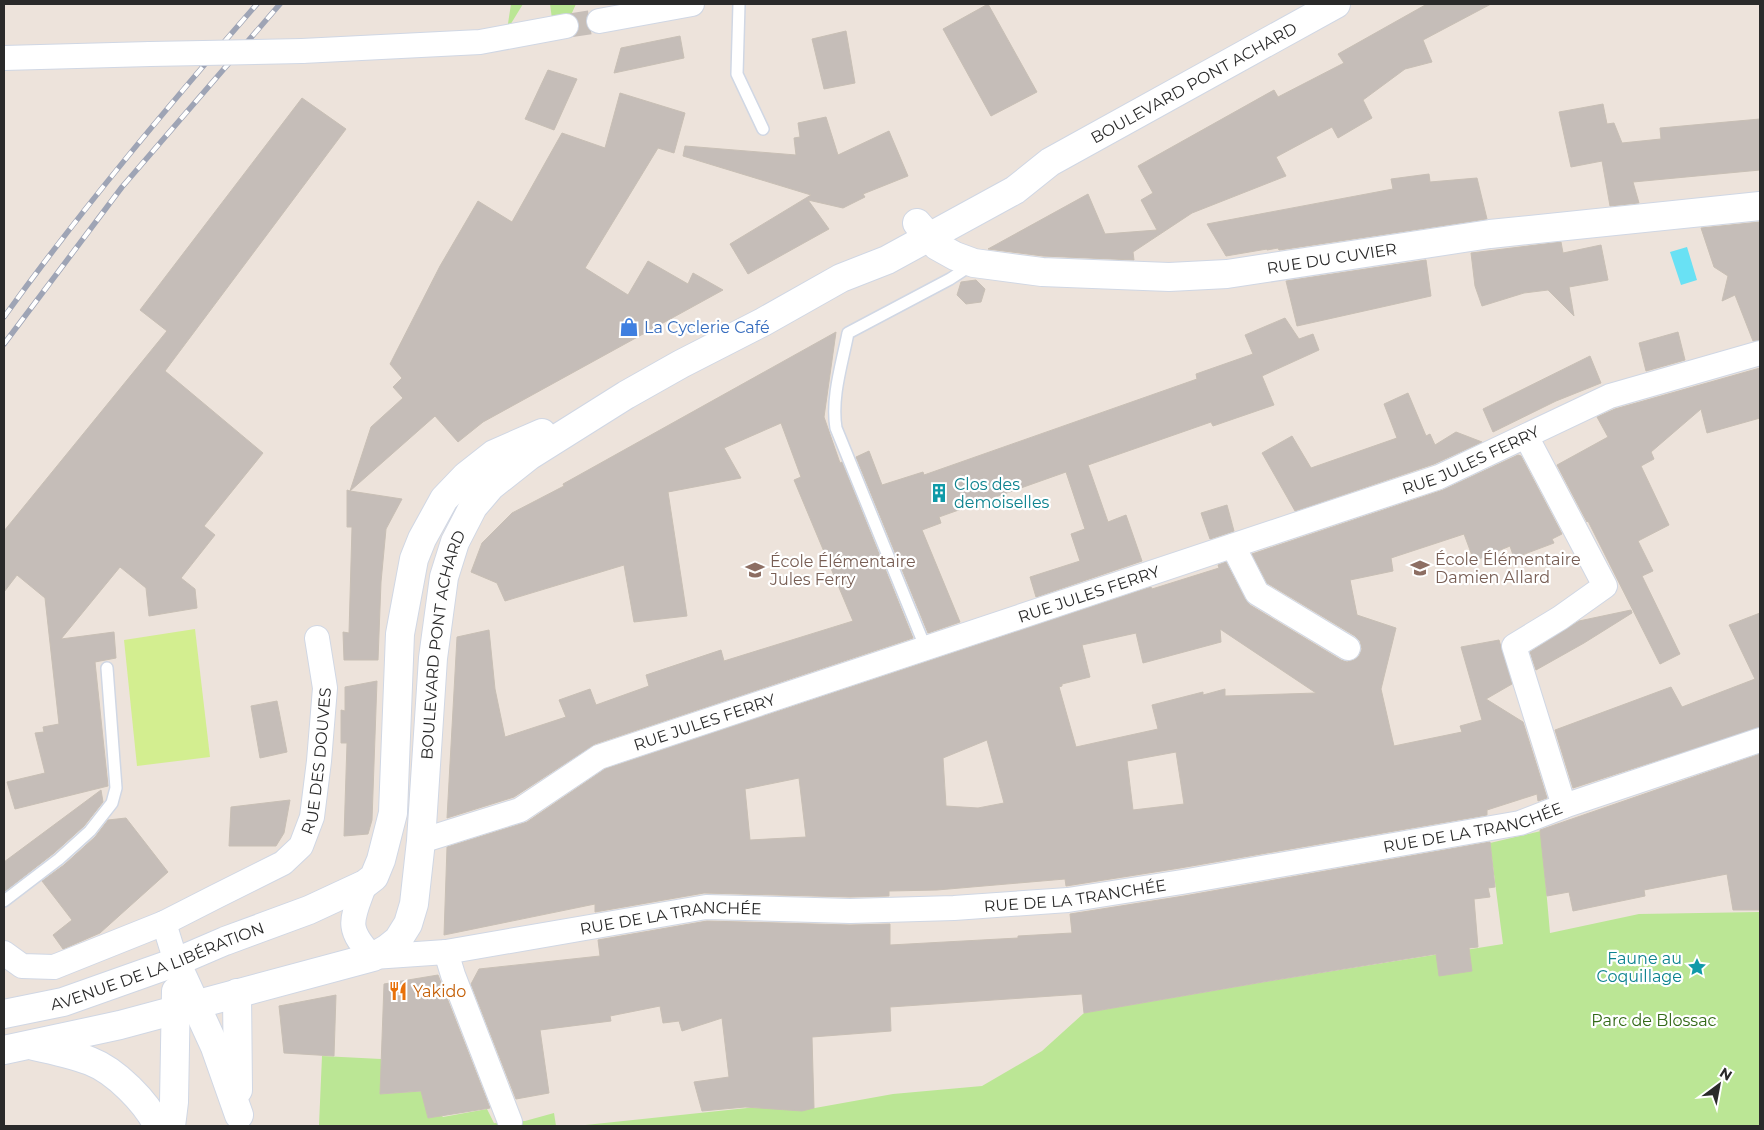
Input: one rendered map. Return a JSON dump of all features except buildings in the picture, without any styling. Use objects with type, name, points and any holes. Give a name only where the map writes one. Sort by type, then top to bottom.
[{"type":"main road","name":"BOULEVARD PONT ACHARD","points":[[309,910],[365,884],[374,877],[381,860],[393,813],[400,634],[414,560],[422,539],[444,498],[466,476],[494,454],[626,394],[763,322],[841,278],[876,245],[923,230],[1006,174],[1050,162],[1336,4]]},
{"type":"main road","name":"RUE DU CUVIER","points":[[923,230],[946,252],[974,263],[1042,272],[1169,277],[1227,274],[1490,234],[1760,206]]},
{"type":"main road","name":"BOULEVARD PONT ACHARD","points":[[237,993],[373,957],[398,940],[408,924],[414,904],[422,840],[433,658],[444,577],[455,542],[473,507],[492,486],[529,456],[626,394]]},
{"type":"main road","name":"AVENUE DE LA LIBÉRATION","points":[[4,1014],[63,1002],[176,962],[225,941],[309,910]]},
{"type":"main road","points":[[171,1126],[185,1006],[176,962]]},
{"type":"main road","points":[[16,1047],[120,1025],[237,993],[238,1121]]},
{"type":"main road","points":[[185,1006],[215,1047],[238,1121]]},
{"type":"main road","points":[[16,1047],[92,1062],[118,1078],[143,1102],[158,1126]]},
{"type":"street","points":[[598,21],[692,4]]},
{"type":"street","points":[[4,58],[302,51],[480,42],[566,26]]},
{"type":"street","name":"RUE JULES FERRY","points":[[422,840],[520,810],[599,757],[1439,477],[1610,396],[1760,353]]},
{"type":"street","points":[[1526,436],[1605,586],[1560,618],[1514,646],[1564,806]]},
{"type":"street","points":[[1233,546],[1257,593],[1348,648]]},
{"type":"street","name":"RUE DES DOUVES","points":[[4,953],[22,966],[54,966],[164,922],[283,863],[301,846],[312,817],[325,688],[317,638]]},
{"type":"street","name":"RUE DE LA TRANCHÉE","points":[[373,957],[446,952],[706,907],[850,911],[954,908],[1068,900],[1520,823],[1564,806],[1760,740]]},
{"type":"street","name":"BOULEVARD PONT ACHARD","points":[[365,884],[353,921],[354,932],[360,944],[373,957]]},
{"type":"street","points":[[164,922],[176,962]]},
{"type":"street","points":[[446,952],[453,975],[510,1122]]},
{"type":"lane","points":[[739,4],[737,74],[763,129]]},
{"type":"lane","points":[[926,649],[836,428],[834,416],[835,399],[848,333],[950,279],[974,263]]},
{"type":"lane","points":[[4,901],[59,859],[90,830],[112,804],[116,788],[107,668]]},
{"type":"green space","points":[[511,4],[523,4],[507,30]]},
{"type":"green space","points":[[550,4],[576,4],[566,26],[552,19]]},
{"type":"green space","points":[[195,629],[210,757],[137,766],[124,640]]},
{"type":"green space","name":"Parc de Blossac","points":[[1541,831],[1550,933],[1639,914],[1760,912],[1760,1126],[576,1126],[747,1108],[815,1108],[893,1094],[982,1086],[1042,1051],[1084,1013],[1503,944],[1490,843]]},
{"type":"green space","points":[[322,1056],[381,1059],[381,1094],[423,1091],[428,1118],[487,1109],[494,1123],[525,1121],[554,1113],[556,1126],[313,1126],[319,1125]]},
{"type":"water","points":[[1687,247],[1697,280],[1681,285],[1670,252]]},
{"type":"tunnel","points":[[566,26],[599,21]]},
{"type":"railway","points":[[4,317],[64,236],[127,157],[257,4]]},
{"type":"railway","points":[[4,344],[122,187],[280,4]]},
{"type":"place","name":"La Cyclerie Café","points":[[629,327]]},
{"type":"place","name":"Clos des demoiselles","points":[[939,493]]},
{"type":"place","name":"École Élémentaire Damien Allard","points":[[1420,568]]},
{"type":"place","name":"École Élémentaire Jules Ferry","points":[[755,570]]},
{"type":"place","name":"Faune au Coquillage","points":[[1697,967]]},
{"type":"place","name":"Yakido","points":[[398,991]]}]
